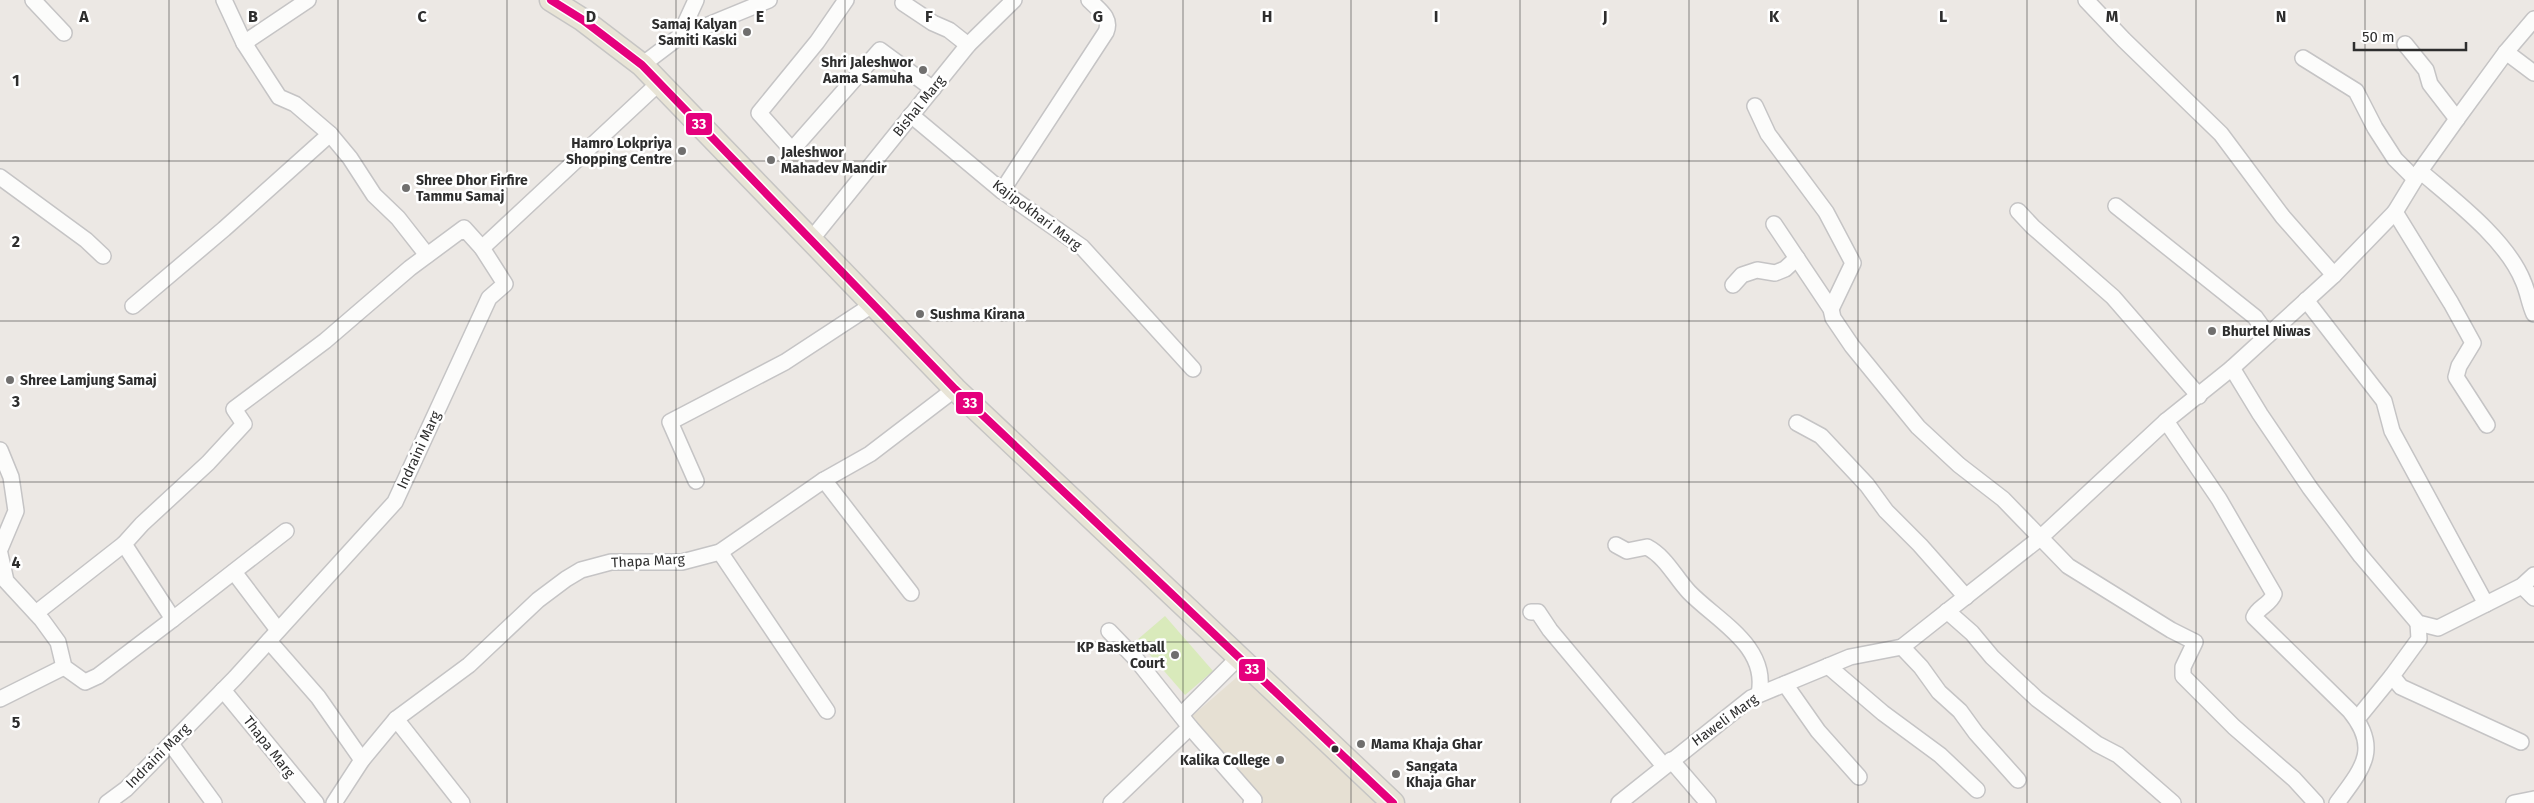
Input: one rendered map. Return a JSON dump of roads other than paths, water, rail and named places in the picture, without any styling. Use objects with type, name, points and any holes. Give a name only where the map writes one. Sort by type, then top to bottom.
[{"type":"main road","points":[[551,0],[583,20],[642,65],[955,390],[1392,803]]},
{"type":"street","points":[[33,0],[64,33]]},
{"type":"street","points":[[224,0],[244,43],[279,97],[295,104],[330,134],[350,158],[374,195],[398,218],[427,255]]},
{"type":"street","points":[[244,43],[308,0]]},
{"type":"street","points":[[679,38],[696,0]]},
{"type":"street","points":[[642,65],[679,38],[769,0]]},
{"type":"street","points":[[846,0],[817,42],[760,113],[792,150],[880,50],[932,89]]},
{"type":"street","name":"Bishal Marg","points":[[810,241],[968,45],[1014,0]]},
{"type":"street","points":[[1002,191],[1106,32],[1109,25],[1108,20],[1090,0]]},
{"type":"street","points":[[2086,0],[2124,40],[2221,134],[2284,217],[2334,275]]},
{"type":"street","points":[[903,3],[933,23],[949,30],[968,45]]},
{"type":"street","points":[[2018,780],[1976,733],[1960,711],[1939,692],[1921,667],[1902,647],[2040,538],[2166,421],[2232,368],[2334,275],[2395,212],[2457,119],[2506,52],[2534,19]]},
{"type":"street","points":[[2405,44],[2426,70],[2430,84],[2457,119]]},
{"type":"street","points":[[2506,52],[2534,73]]},
{"type":"street","points":[[2303,58],[2356,91],[2375,128],[2395,159],[2478,220],[2512,262],[2524,281],[2534,314]]},
{"type":"street","points":[[36,613],[124,544],[142,524],[208,463],[244,424],[234,409],[325,341],[427,255],[464,228],[482,248],[659,83]]},
{"type":"street","points":[[1755,106],[1768,134],[1826,212],[1853,263],[1831,309]]},
{"type":"street","name":"Kajipokhari Marg","points":[[911,115],[1002,191],[1082,247],[1193,369]]},
{"type":"street","points":[[133,306],[224,229],[330,134]]},
{"type":"street","points":[[0,177],[86,240],[103,256]]},
{"type":"street","points":[[2116,206],[2255,317],[2268,335]]},
{"type":"street","points":[[2018,210],[2033,227],[2113,297],[2199,396]]},
{"type":"street","points":[[2395,212],[2451,303],[2473,343],[2459,366],[2456,377],[2487,425]]},
{"type":"street","points":[[1774,224],[1831,309],[1833,318],[1852,346],[1918,426],[1959,465],[2003,500],[2068,566],[2171,630],[2195,642],[2183,667],[2183,676],[2234,727],[2294,779],[2316,803]]},
{"type":"street","name":"Indraini Marg","points":[[107,803],[126,789],[223,690],[395,502],[489,298],[505,284],[482,248]]},
{"type":"street","points":[[1733,285],[1742,275],[1757,270],[1775,274],[1785,270],[1797,258]]},
{"type":"street","points":[[2306,300],[2384,401],[2392,431],[2486,604]]},
{"type":"street","points":[[696,481],[670,422],[785,362],[872,305]]},
{"type":"street","points":[[2232,368],[2260,414],[2310,488],[2361,556],[2418,623],[2438,628],[2522,586],[2534,575]]},
{"type":"street","name":"Thapa Marg","points":[[334,803],[362,760],[396,718],[469,665],[538,600],[581,570],[611,562],[682,562],[720,552],[824,480],[870,454],[955,390]]},
{"type":"street","points":[[2166,421],[2219,499],[2274,594],[2272,599],[2256,612],[2254,617],[2362,726],[2367,740],[2366,758],[2337,803]]},
{"type":"street","points":[[1797,423],[1821,436],[1966,597]]},
{"type":"street","points":[[0,450],[11,477],[16,511],[0,549]]},
{"type":"street","points":[[824,480],[910,593]]},
{"type":"street","points":[[0,554],[6,581],[36,613],[58,642],[64,667],[85,682],[98,676],[286,531]]},
{"type":"street","points":[[124,544],[173,619]]},
{"type":"street","points":[[1616,545],[1627,551],[1647,547],[1655,551],[1678,575],[1688,591],[1738,634],[1749,648],[1756,664],[1761,683],[1758,694]]},
{"type":"street","points":[[720,552],[828,711]]},
{"type":"street","points":[[234,572],[273,635],[362,760]]},
{"type":"street","points":[[2522,586],[2534,598]]},
{"type":"street","points":[[1947,611],[1972,633],[1992,657],[2037,699],[2097,744],[2118,755],[2172,803]]},
{"type":"street","points":[[1531,612],[1538,612],[1550,630],[1668,763],[1708,803]]},
{"type":"street","points":[[2357,719],[2419,639],[2418,623]]},
{"type":"street","points":[[1109,631],[1136,659],[1185,721],[1254,802]]},
{"type":"street","name":"Haweli Marg","points":[[1619,803],[1758,694],[1850,657],[1902,647]]},
{"type":"street","points":[[1111,803],[1185,721],[1238,658]]},
{"type":"street","points":[[1828,666],[1883,713],[1940,755],[1977,790]]},
{"type":"street","points":[[0,699],[64,667]]},
{"type":"street","points":[[2392,676],[2401,687],[2521,742]]},
{"type":"street","points":[[1785,684],[1818,731],[1858,776]]},
{"type":"street","name":"Thapa Marg","points":[[223,690],[316,803]]},
{"type":"street","points":[[396,718],[462,803]]},
{"type":"street","points":[[170,744],[214,803]]},
{"type":"street","points":[[2514,803],[2534,799]]},
{"type":"place","name":"Samaj Kalyan Samiti Kaski","points":[[747,32]]},
{"type":"place","name":"Shri Jaleshwor Aama Samuha","points":[[923,70]]},
{"type":"place","name":"Hamro Lokpriya Shopping Centre","points":[[682,151]]},
{"type":"place","name":"Jaleshwor Mahadev Mandir","points":[[771,160]]},
{"type":"place","name":"Shree Dhor Firfire Tammu Samaj","points":[[406,188]]},
{"type":"place","name":"Sushma Kirana","points":[[920,314]]},
{"type":"place","name":"Bhurtel Niwas","points":[[2212,331]]},
{"type":"place","name":"Shree Lamjung Samaj","points":[[10,380]]},
{"type":"place","name":"KP Basketball Court","points":[[1175,655]]},
{"type":"place","name":"Mama Khaja Ghar","points":[[1361,744]]},
{"type":"place","name":"Kalika College","points":[[1280,760]]},
{"type":"place","name":"Sangata Khaja Ghar","points":[[1396,774]]}]
